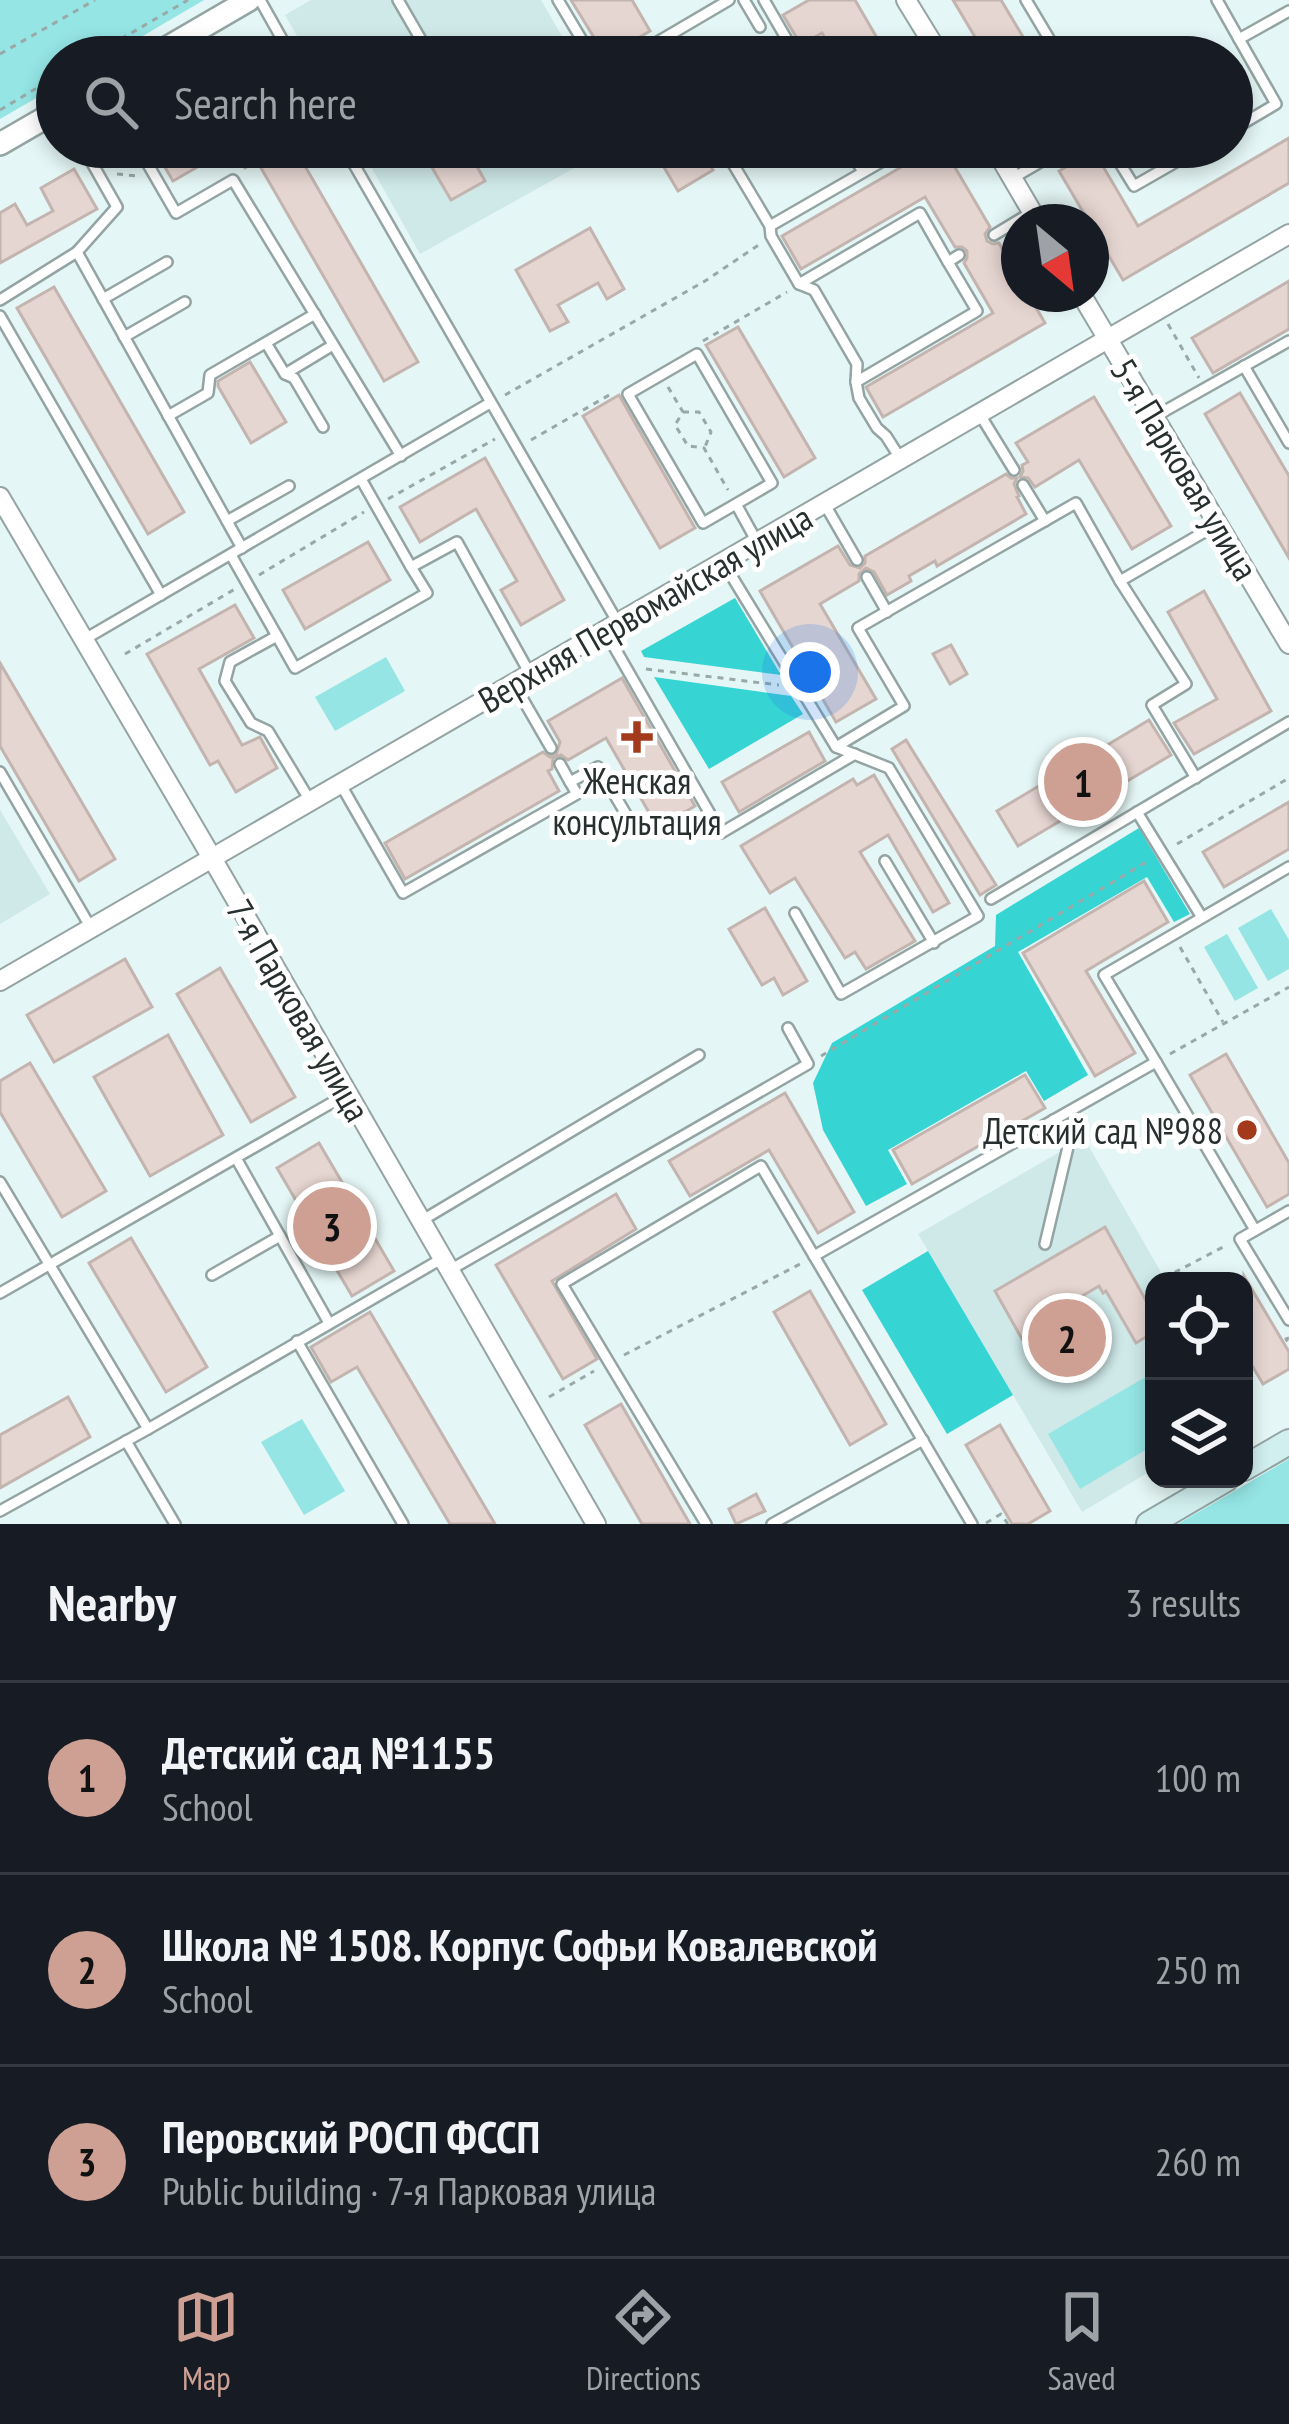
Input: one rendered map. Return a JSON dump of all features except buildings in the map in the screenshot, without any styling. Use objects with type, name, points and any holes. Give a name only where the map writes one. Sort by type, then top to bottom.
[{"type":"main road","points":[[1253,1463],[1289,1442]]},
{"type":"main road","points":[[1149,1524],[1211,1488]]},
{"type":"street","points":[[187,36],[249,0]]},
{"type":"street","points":[[906,0],[927,36]]},
{"type":"street","points":[[0,144],[36,123]]},
{"type":"street","points":[[1007,168],[1028,204]]},
{"type":"street","name":"Верхняя Первомайская улица","points":[[0,981],[1289,234]]},
{"type":"street","name":"5-я Парковая улица","points":[[1092,312],[1289,644]]},
{"type":"street","name":"7-я Парковая улица","points":[[0,497],[596,1524]]},
{"type":"lane","points":[[260,0],[280,36]]},
{"type":"lane","points":[[398,0],[419,36]]},
{"type":"lane","points":[[558,0],[579,36]]},
{"type":"lane","points":[[668,36],[729,0]]},
{"type":"lane","points":[[744,0],[760,27]]},
{"type":"lane","points":[[764,0],[785,36]]},
{"type":"lane","points":[[1026,0],[1047,36]]},
{"type":"lane","points":[[1217,0],[1237,36]]},
{"type":"lane","points":[[1246,36],[1289,11]]},
{"type":"lane","points":[[1253,64],[1276,104],[1253,118]]},
{"type":"lane","points":[[0,300],[77,252],[117,208],[95,168]]},
{"type":"lane","points":[[150,168],[176,213],[233,180],[401,456]]},
{"type":"lane","points":[[356,168],[494,401],[611,627],[625,667],[721,833],[855,754]]},
{"type":"lane","points":[[735,168],[799,284],[814,290],[857,364],[860,398],[900,459]]},
{"type":"lane","points":[[861,168],[863,172]]},
{"type":"lane","points":[[770,231],[870,168]]},
{"type":"lane","points":[[1013,178],[1030,168]]},
{"type":"lane","points":[[1123,168],[1134,186],[1165,168]]},
{"type":"lane","points":[[799,284],[920,213],[977,311],[856,382]]},
{"type":"lane","points":[[994,235],[1001,232]]},
{"type":"lane","points":[[77,252],[242,548]]},
{"type":"lane","points":[[948,262],[959,255]]},
{"type":"lane","points":[[103,299],[167,262]]},
{"type":"lane","points":[[124,337],[185,302]]},
{"type":"lane","points":[[169,416],[208,393],[210,375],[315,314]]},
{"type":"lane","points":[[0,316],[161,595]]},
{"type":"lane","points":[[1154,417],[1289,341]]},
{"type":"lane","points":[[266,343],[323,427]]},
{"type":"lane","points":[[285,374],[333,345]]},
{"type":"lane","points":[[697,354],[772,483],[703,523],[626,391],[661,375],[697,354]]},
{"type":"lane","points":[[1244,367],[1289,443]]},
{"type":"lane","points":[[84,640],[494,401]]},
{"type":"lane","points":[[979,413],[1014,470]]},
{"type":"lane","points":[[230,555],[295,668],[427,593],[361,479]]},
{"type":"lane","points":[[1023,485],[1045,521]]},
{"type":"lane","points":[[227,521],[289,486]]},
{"type":"lane","points":[[824,503],[857,560]]},
{"type":"lane","points":[[836,747],[904,706],[858,628],[1076,503],[1186,685],[1152,705],[1196,778]]},
{"type":"lane","points":[[736,504],[757,542]]},
{"type":"lane","points":[[1120,580],[1217,524]]},
{"type":"lane","points":[[411,567],[457,542],[550,748]]},
{"type":"lane","points":[[723,561],[836,747],[889,768],[978,916],[841,994],[795,914]]},
{"type":"lane","points":[[867,577],[886,612]]},
{"type":"lane","points":[[277,637],[230,662],[225,680],[250,723],[268,730],[310,802]]},
{"type":"lane","points":[[991,899],[1289,722]]},
{"type":"lane","points":[[341,785],[404,893],[577,794],[560,764]]},
{"type":"lane","points":[[570,782],[598,767],[633,826]]},
{"type":"lane","points":[[0,772],[91,928]]},
{"type":"lane","points":[[1137,812],[1201,916]]},
{"type":"lane","points":[[885,861],[934,943]]},
{"type":"lane","points":[[1255,1230],[1104,975],[1289,867]]},
{"type":"lane","points":[[0,1511],[329,1323],[446,1264],[808,1064],[788,1028]]},
{"type":"lane","points":[[421,1221],[699,1055]]},
{"type":"lane","points":[[814,1256],[1156,1061]]},
{"type":"lane","points":[[0,1293],[347,1094]]},
{"type":"lane","points":[[1046,1244],[1068,1147],[1053,1120]]},
{"type":"lane","points":[[236,1158],[329,1323]]},
{"type":"lane","points":[[706,1524],[562,1284],[761,1166],[972,1524]]},
{"type":"lane","points":[[0,1182],[148,1429]]},
{"type":"lane","points":[[1289,1211],[1240,1239],[1289,1320]]},
{"type":"lane","points":[[212,1275],[280,1236]]},
{"type":"lane","points":[[298,1342],[403,1524]]},
{"type":"lane","points":[[772,1524],[923,1440]]},
{"type":"lane","points":[[126,1441],[175,1524]]},
{"type":"path","points":[[0,54],[94,0]]},
{"type":"path","points":[[126,36],[188,0]]},
{"type":"path","points":[[0,110],[36,89]]},
{"type":"path","points":[[97,172],[155,177]]},
{"type":"path","points":[[494,401],[705,281],[770,231]]},
{"type":"path","points":[[754,312],[776,299]]},
{"type":"path","points":[[1167,322],[1204,389]]},
{"type":"path","points":[[661,375],[683,412]]},
{"type":"path","points":[[683,412],[675,425],[681,436],[688,446],[704,448]]},
{"type":"path","points":[[683,412],[699,412],[711,432],[704,448]]},
{"type":"path","points":[[125,654],[507,433]]},
{"type":"path","points":[[704,448],[736,504]]},
{"type":"path","points":[[625,667],[799,687]]},
{"type":"path","points":[[808,1064],[1289,778]]},
{"type":"path","points":[[1172,934],[1224,1023]]},
{"type":"path","points":[[1156,1061],[1289,987]]},
{"type":"path","points":[[1174,1272],[1240,1239]]},
{"type":"path","points":[[549,1397],[814,1256]]},
{"type":"path","points":[[984,1524],[1001,1514],[1007,1524]]},
{"type":"shaded area","points":[[0,0],[204,0],[143,36],[36,36],[36,98],[0,119]]},
{"type":"shaded area","points":[[311,0],[541,0],[562,36],[297,36],[285,15]]},
{"type":"shaded area","points":[[372,168],[574,168],[420,254]]},
{"type":"shaded area","points":[[735,598],[781,675],[644,657],[641,651]]},
{"type":"shaded area","points":[[386,657],[405,691],[335,731],[315,697]]},
{"type":"shaded area","points":[[654,677],[791,696],[803,714],[709,769]]},
{"type":"shaded area","points":[[0,810],[50,894],[0,924]]},
{"type":"shaded area","points":[[1139,828],[1190,914],[1174,922],[1147,877],[1018,952],[1088,1075],[1044,1101],[1026,1071],[888,1150],[907,1184],[866,1206],[823,1130],[813,1083],[832,1043],[995,946],[996,915]]},
{"type":"shaded area","points":[[1271,909],[1289,940],[1289,969],[1268,981],[1238,928]]},
{"type":"shaded area","points":[[1227,934],[1258,988],[1235,1001],[1204,947]]},
{"type":"shaded area","points":[[1084,1138],[1161,1272],[1145,1272],[1145,1474],[1082,1512],[918,1234]]},
{"type":"shaded area","points":[[928,1251],[1013,1395],[947,1434],[862,1290]]},
{"type":"shaded area","points":[[1145,1377],[1145,1450],[1080,1489],[1048,1434]]},
{"type":"shaded area","points":[[302,1419],[345,1491],[304,1515],[261,1442]]},
{"type":"shaded area","points":[[1289,1459],[1289,1524],[1178,1524],[1239,1488],[1253,1488],[1253,1480]]},
{"type":"place","name":"Женская консультация","points":[[637,737]]},
{"type":"place","name":"Детский сад №1155","points":[[1083,782]]},
{"type":"place","name":"Детский сад №988","points":[[1247,1130]]},
{"type":"place","name":"Перовский РОСП ФССП","points":[[332,1226]]},
{"type":"place","name":"Школа № 1508. Корпус Софьи Ковалевской","points":[[1067,1338]]}]
